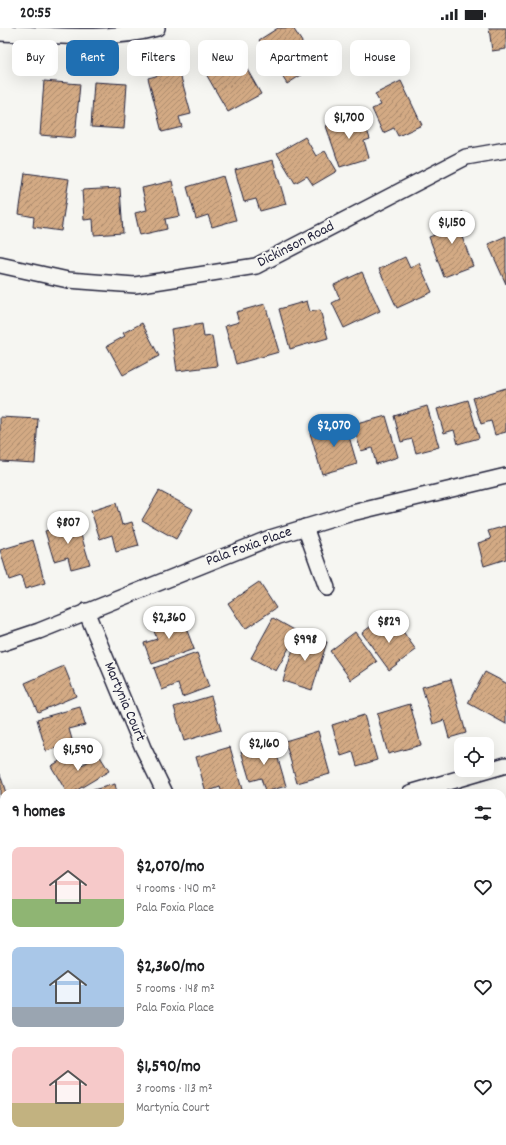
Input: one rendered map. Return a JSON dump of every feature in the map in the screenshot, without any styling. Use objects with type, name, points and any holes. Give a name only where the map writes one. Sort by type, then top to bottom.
[{"type":"street","points":[[0,33],[87,37],[135,34],[157,28]]},
{"type":"street","name":"Dickinson Road","points":[[0,265],[68,280],[135,285],[256,266],[466,157],[506,150]]},
{"type":"street","name":"Pala Foxia Place","points":[[0,644],[39,631],[232,552],[305,526],[359,511],[506,476]]},
{"type":"street","points":[[305,526],[327,588]]},
{"type":"street","name":"Martynia Court","points":[[86,611],[143,748],[163,789]]},
{"type":"street","points":[[424,789],[506,765]]},
{"type":"building","points":[[278,28],[293,28],[301,40],[259,40]]},
{"type":"building","points":[[489,28],[506,28],[506,49],[492,51]]},
{"type":"building","points":[[248,71],[261,94],[228,112],[207,76],[248,76]]},
{"type":"building","points":[[156,76],[181,76],[191,114],[179,117],[182,127],[162,132],[148,78]]},
{"type":"building","points":[[282,76],[300,76],[287,84]]},
{"type":"building","points":[[44,81],[80,84],[75,138],[40,135]]},
{"type":"building","points":[[401,81],[422,125],[398,136],[394,128],[383,133],[372,109],[381,105],[375,94]]},
{"type":"building","points":[[94,82],[127,84],[124,129],[91,127]]},
{"type":"building","points":[[362,115],[370,139],[364,141],[369,158],[340,167],[326,126]]},
{"type":"building","points":[[305,137],[316,156],[325,151],[337,171],[313,185],[307,176],[295,183],[277,153]]},
{"type":"building","points":[[273,160],[286,204],[260,211],[256,199],[244,202],[235,170]]},
{"type":"building","points":[[25,173],[69,179],[61,231],[33,227],[34,217],[19,214]]},
{"type":"building","points":[[223,176],[236,220],[212,227],[208,215],[196,219],[187,187]]},
{"type":"building","points":[[172,181],[180,216],[165,219],[167,229],[140,235],[135,213],[147,210],[142,188]]},
{"type":"building","points":[[120,188],[123,233],[94,235],[93,219],[84,220],[82,190]]},
{"type":"building","points":[[463,212],[470,234],[462,237],[473,266],[444,277],[429,237],[440,233],[436,222]]},
{"type":"building","points":[[506,236],[506,284],[488,244]]},
{"type":"building","points":[[405,257],[410,268],[419,263],[432,292],[397,308],[379,269]]},
{"type":"building","points":[[362,272],[380,311],[344,328],[332,303],[340,299],[334,285]]},
{"type":"building","points":[[307,301],[310,312],[320,310],[328,338],[290,349],[279,309]]},
{"type":"building","points":[[265,304],[279,352],[236,364],[225,326],[239,322],[236,312]]},
{"type":"building","points":[[142,323],[159,356],[123,375],[107,346],[125,336],[123,333]]},
{"type":"building","points":[[202,324],[204,337],[212,336],[217,366],[177,371],[171,329]]},
{"type":"building","points":[[506,388],[506,432],[495,435],[491,421],[481,424],[473,398]]},
{"type":"building","points":[[468,400],[479,438],[458,444],[454,430],[444,433],[437,409]]},
{"type":"building","points":[[427,406],[439,447],[416,453],[412,439],[401,442],[394,416]]},
{"type":"building","points":[[386,416],[398,457],[376,464],[372,448],[361,451],[353,425]]},
{"type":"building","points":[[0,417],[38,419],[35,463],[0,461]]},
{"type":"building","points":[[345,423],[357,464],[322,474],[310,433]]},
{"type":"building","points":[[159,491],[193,509],[176,539],[142,520]]},
{"type":"building","points":[[116,503],[122,525],[132,522],[139,546],[116,552],[112,535],[100,539],[91,511]]},
{"type":"building","points":[[77,522],[90,564],[71,569],[68,557],[54,561],[45,531]]},
{"type":"building","points":[[506,526],[506,559],[484,566],[478,543],[491,539],[488,531]]},
{"type":"building","points":[[33,540],[45,583],[25,589],[21,576],[9,580],[0,550]]},
{"type":"building","points":[[259,582],[276,608],[245,629],[228,603]]},
{"type":"building","points":[[181,615],[194,649],[152,664],[144,643],[157,639],[152,626]]},
{"type":"building","points":[[273,618],[298,632],[276,671],[251,658]]},
{"type":"building","points":[[376,622],[384,633],[397,623],[416,650],[389,670],[362,633]]},
{"type":"building","points":[[355,632],[377,662],[351,680],[330,651]]},
{"type":"building","points":[[298,633],[327,642],[312,690],[283,681]]},
{"type":"building","points":[[197,653],[209,687],[182,697],[178,684],[162,690],[154,668]]},
{"type":"building","points":[[64,666],[76,696],[38,712],[25,683]]},
{"type":"building","points":[[485,672],[506,683],[506,724],[468,703]]},
{"type":"building","points":[[451,679],[466,733],[449,738],[444,720],[433,724],[422,687]]},
{"type":"building","points":[[211,696],[221,730],[184,741],[174,707]]},
{"type":"building","points":[[410,704],[421,745],[388,754],[377,714]]},
{"type":"building","points":[[80,707],[85,725],[69,729],[73,743],[46,751],[37,719]]},
{"type":"building","points":[[364,715],[377,760],[357,766],[353,752],[341,756],[332,725]]},
{"type":"building","points":[[318,731],[330,774],[297,783],[285,741]]},
{"type":"building","points":[[273,741],[286,786],[276,789],[264,789],[261,778],[250,781],[241,751]]},
{"type":"building","points":[[230,747],[242,789],[221,789],[220,787],[214,789],[205,789],[196,757]]},
{"type":"building","points":[[75,752],[82,765],[99,755],[109,771],[79,789],[65,789],[51,766]]},
{"type":"building","points":[[0,774],[5,789],[0,789]]},
{"type":"building","points":[[115,784],[116,789],[97,789]]}]
